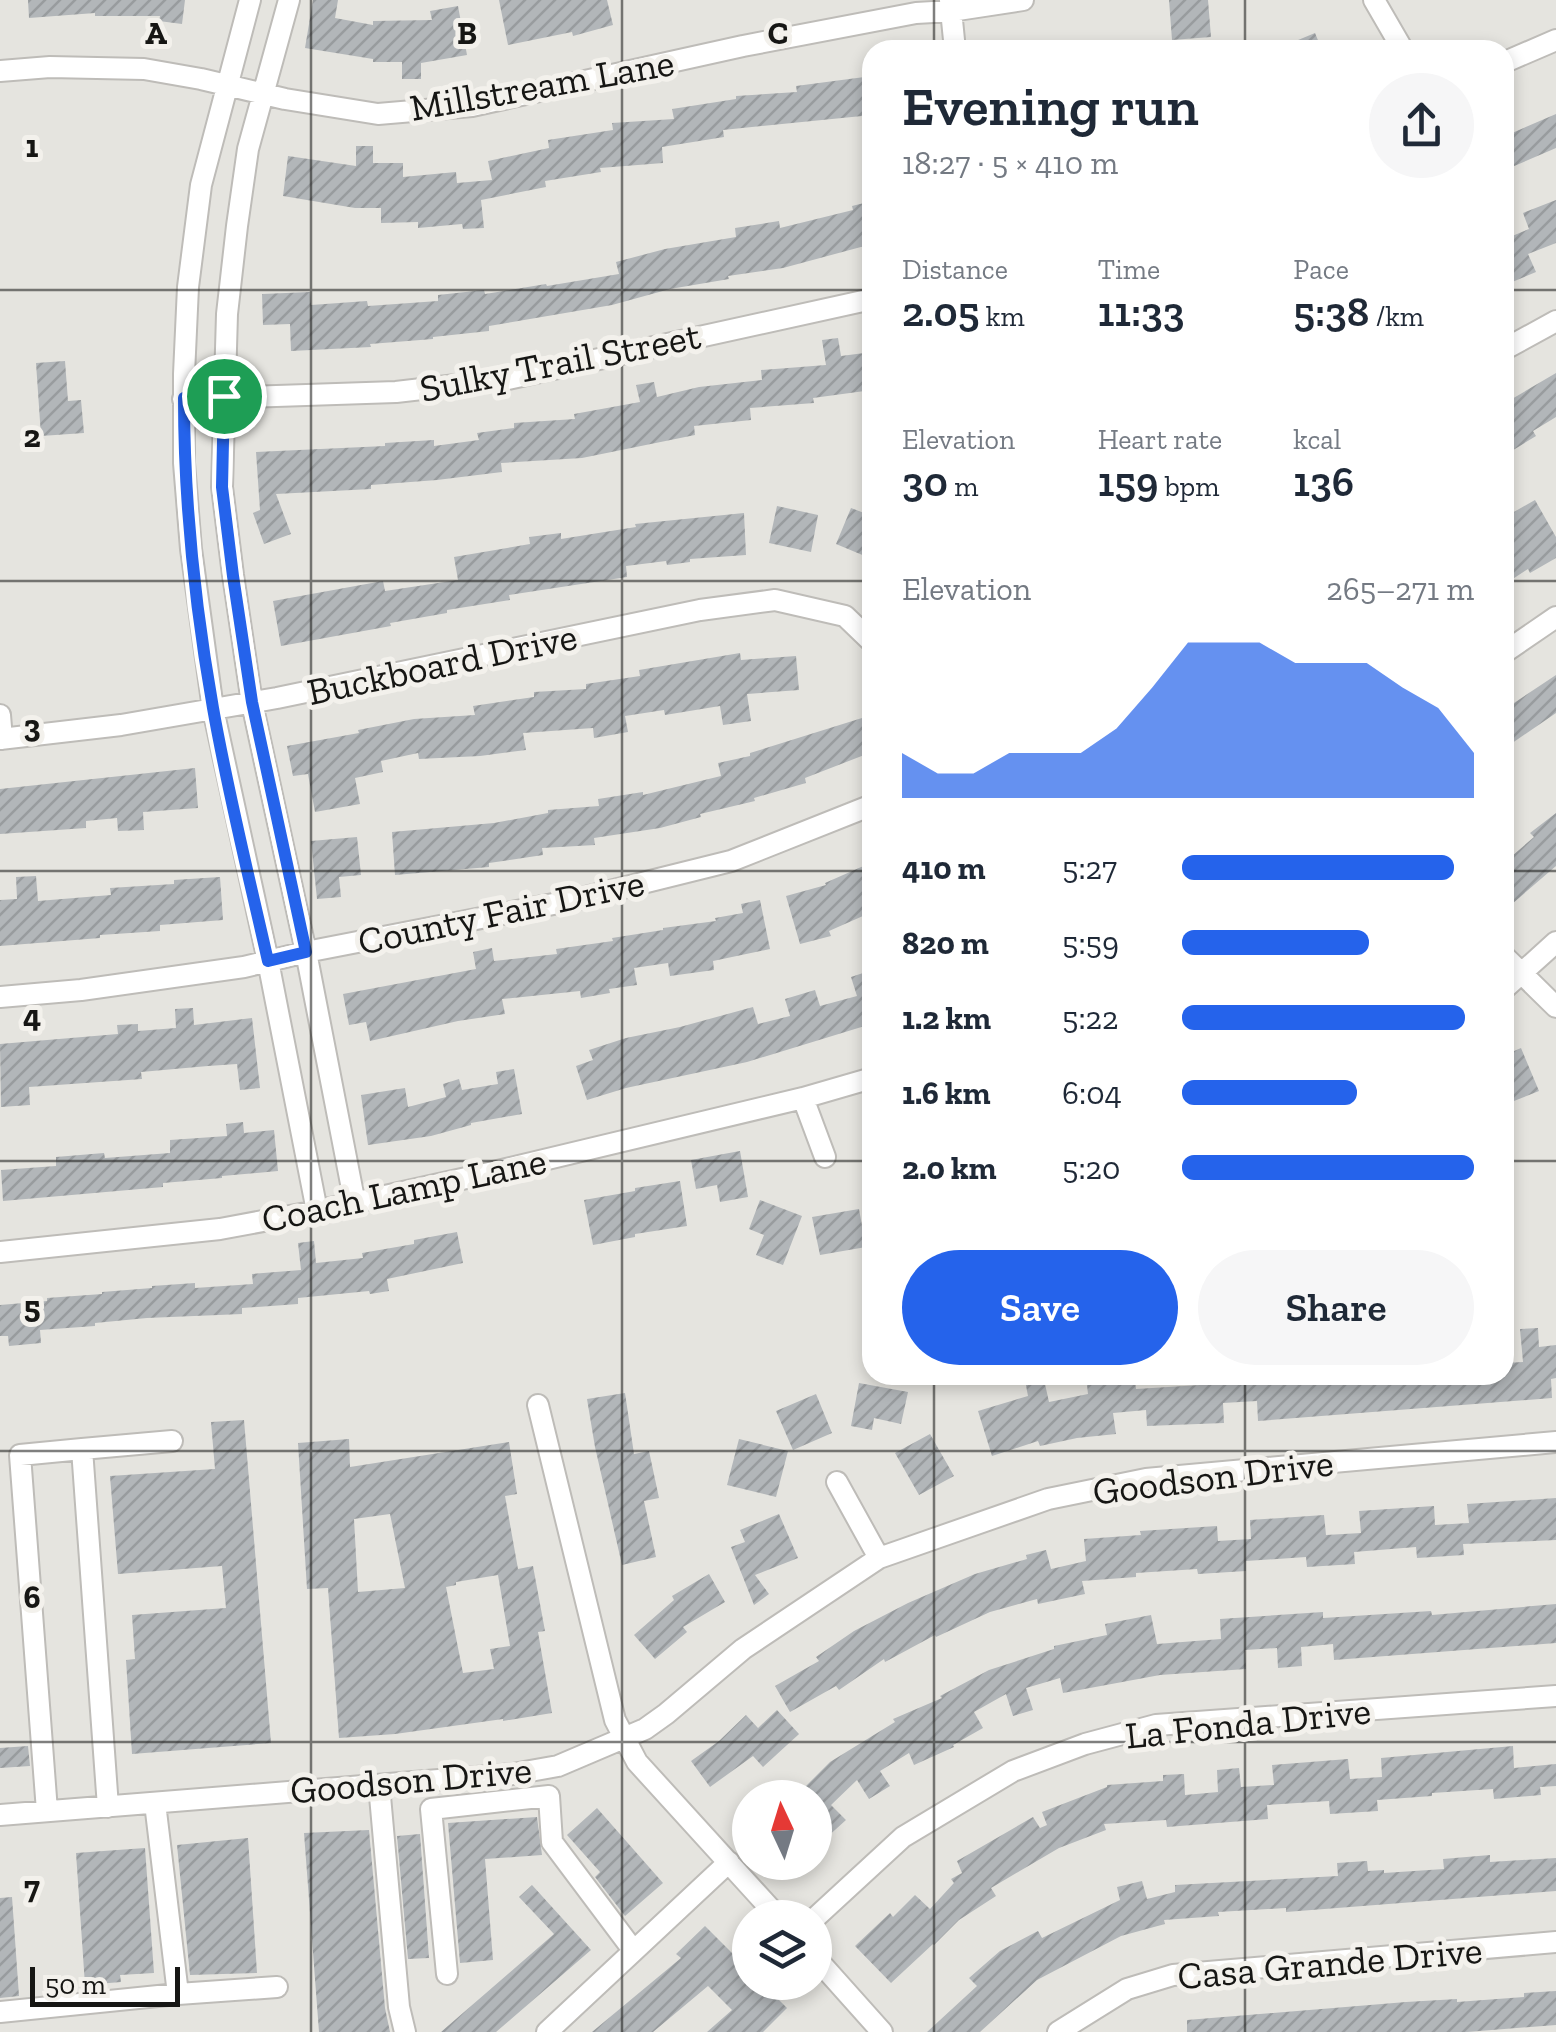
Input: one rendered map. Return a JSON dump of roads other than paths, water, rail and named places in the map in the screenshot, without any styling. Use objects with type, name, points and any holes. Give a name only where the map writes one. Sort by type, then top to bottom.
[{"type":"street","points":[[250,0],[201,186],[188,288],[184,464],[191,550],[213,709],[317,1211]]},
{"type":"street","points":[[290,0],[248,149],[237,226],[228,314],[222,487],[252,702],[355,1204]]},
{"type":"street","name":"Millstream Lane","points":[[0,70],[50,66],[144,68],[378,114],[472,106],[742,46],[951,5],[1023,0]]},
{"type":"street","points":[[1374,0],[1397,40]]},
{"type":"street","points":[[951,5],[953,40]]},
{"type":"street","points":[[1514,58],[1556,40]]},
{"type":"street","name":"Sulky Trail Street","points":[[184,398],[396,392],[508,379],[862,301]]},
{"type":"street","points":[[1514,344],[1556,321]]},
{"type":"street","name":"Buckboard Drive","points":[[1,739],[121,725],[252,702],[700,610],[774,600],[845,616],[862,632]]},
{"type":"street","points":[[1514,646],[1556,617]]},
{"type":"street","points":[[0,715],[1,739]]},
{"type":"street","name":"County Fair Drive","points":[[0,996],[81,990],[244,966],[574,900],[714,866],[862,809]]},
{"type":"street","points":[[1514,979],[1556,942]]},
{"type":"street","points":[[1514,981],[1556,1007]]},
{"type":"street","name":"Coach Lamp Lane","points":[[0,1252],[220,1229],[355,1204],[862,1081]]},
{"type":"street","points":[[803,1098],[824,1157]]},
{"type":"street","points":[[538,1405],[615,1720],[623,1739],[637,1762],[763,1900]]},
{"type":"street","points":[[47,1811],[10,1455],[172,1442]]},
{"type":"street","name":"Goodson Drive","points":[[0,1815],[513,1774],[558,1766],[656,1722],[743,1649],[879,1558],[1048,1499],[1146,1479],[1556,1442]]},
{"type":"street","points":[[82,1450],[108,1806]]},
{"type":"street","points":[[837,1482],[879,1558]]},
{"type":"street","name":"La Fonda Drive","points":[[832,1903],[904,1838],[1013,1770],[1085,1744],[1156,1725],[1556,1696]]},
{"type":"street","points":[[379,1785],[404,2032]]},
{"type":"street","points":[[447,1974],[431,1809],[549,1796],[552,1842],[633,1950]]},
{"type":"street","points":[[155,1803],[178,1994]]},
{"type":"street","points":[[547,2032],[729,1862]]},
{"type":"street","name":"Casa Grande Drive","points":[[1058,2032],[1127,1988],[1173,1975],[1556,1942]]},
{"type":"street","points":[[832,1977],[882,2032]]},
{"type":"street","points":[[0,2012],[276,1987]]}]
